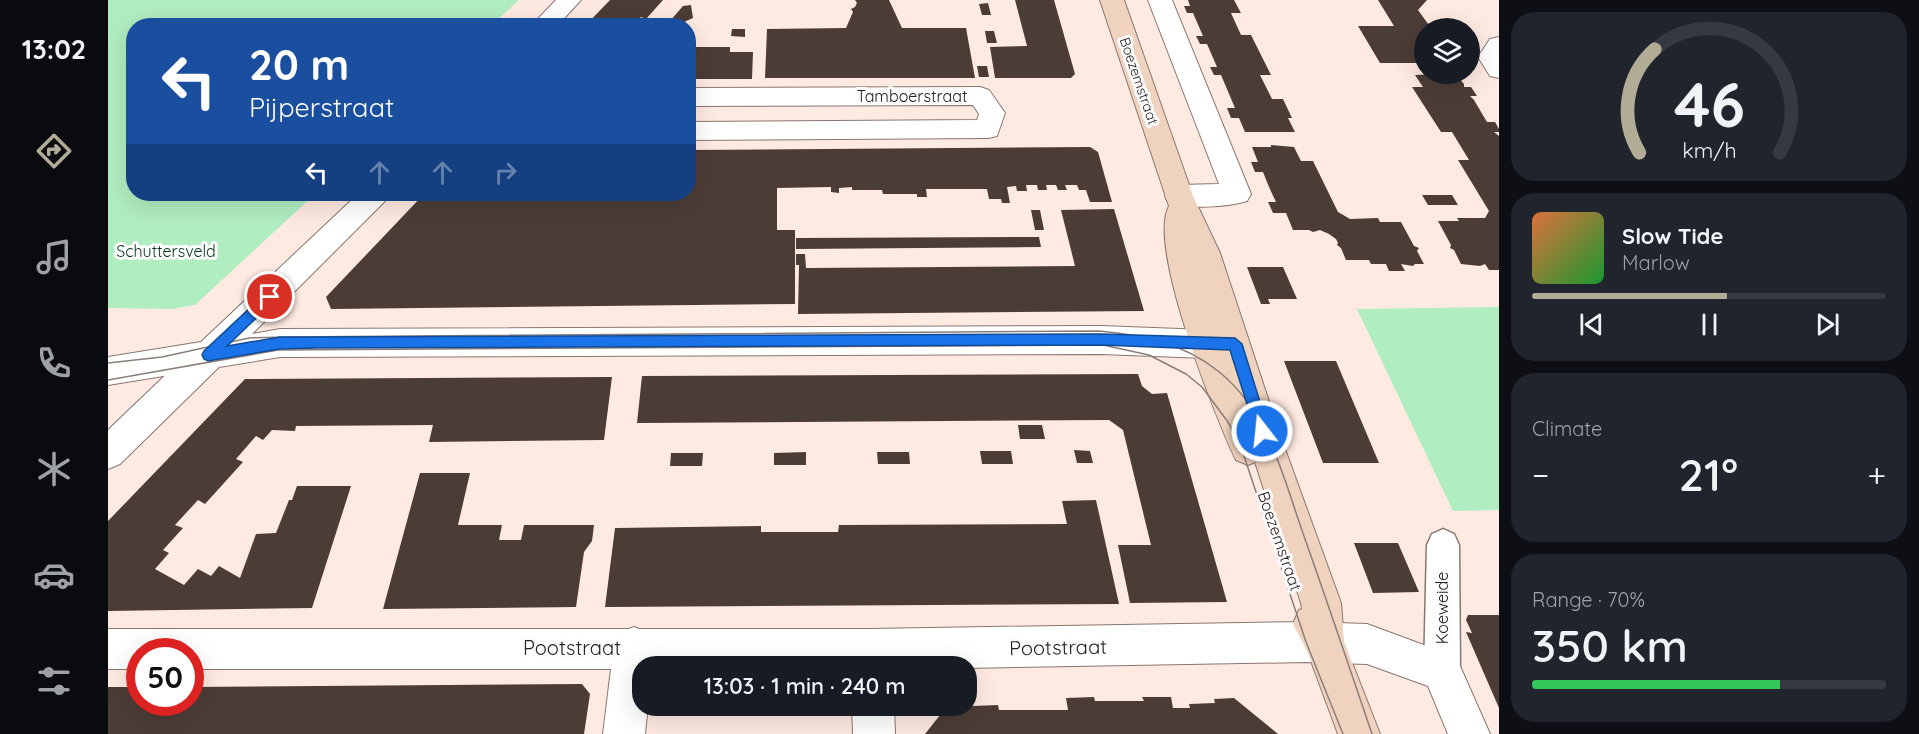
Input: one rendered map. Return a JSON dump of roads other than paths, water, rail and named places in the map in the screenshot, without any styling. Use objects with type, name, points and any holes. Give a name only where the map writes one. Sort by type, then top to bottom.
[{"type":"main road","name":"Boezemstraat","points":[[1112,0],[1179,196],[1181,254],[1189,289],[1221,344],[1245,439],[1301,602],[1324,642],[1359,734]]},
{"type":"street","points":[[551,18],[569,0]]},
{"type":"street","points":[[1160,0],[1237,194],[1179,196]]},
{"type":"street","points":[[1499,45],[1490,57],[1499,70]]},
{"type":"street","name":"Tamboerstraat","points":[[696,97],[980,96],[992,113],[988,129],[696,131]]},
{"type":"street","points":[[108,453],[368,201]]},
{"type":"street","points":[[108,371],[280,343],[316,342],[1101,340],[1221,344]]},
{"type":"street","name":"Koeweide","points":[[1442,671],[1443,545]]},
{"type":"street","points":[[1324,642],[1367,644],[1442,671],[1468,734]]},
{"type":"street","name":"Pootstraat","points":[[928,656],[1324,642]]},
{"type":"street","points":[[624,734],[633,647]]},
{"type":"street","name":"Pootstraat","points":[[108,649],[633,647],[828,656]]},
{"type":"street","points":[[873,716],[874,734]]},
{"type":"tram line","points":[[108,363],[162,357],[249,338],[287,337],[1099,331],[1162,342],[1205,361],[1218,371],[1251,406],[1263,427],[1282,471],[1372,734]]},
{"type":"tram line","points":[[108,380],[278,350],[1103,345],[1149,355],[1186,374],[1202,387],[1228,422],[1240,444],[1306,642],[1343,734]]},
{"type":"park label","name":"Schuttersveld","points":[[166,251]]}]
